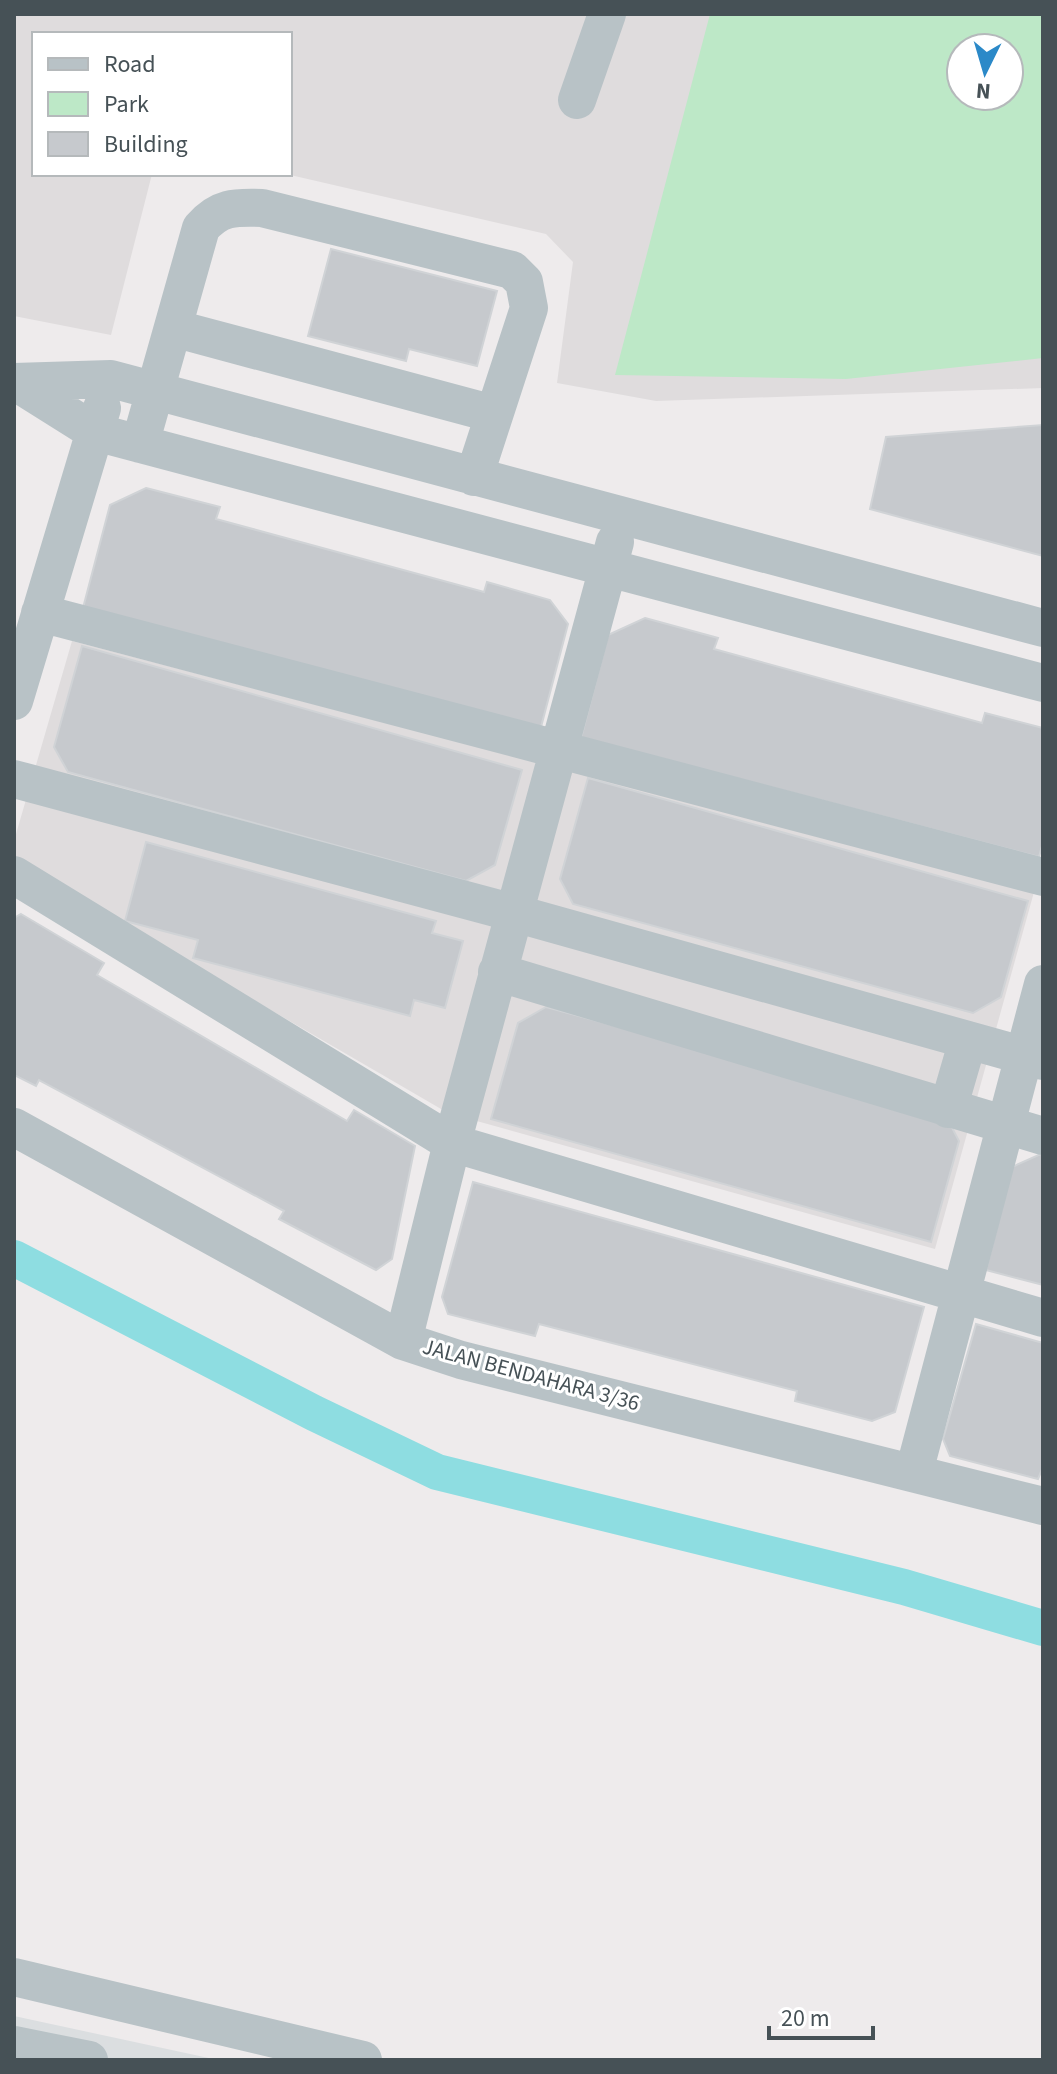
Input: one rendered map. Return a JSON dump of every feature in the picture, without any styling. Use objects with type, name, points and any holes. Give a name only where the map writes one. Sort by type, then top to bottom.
[{"type":"street","points":[[577,100],[607,14]]},
{"type":"street","points":[[140,444],[201,228],[214,213],[232,207],[262,208],[512,270],[524,282],[529,308],[474,477]]},
{"type":"street","points":[[173,328],[494,414]]},
{"type":"street","points":[[14,701],[111,379]]},
{"type":"street","points":[[16,383],[111,379],[1043,628]]},
{"type":"street","points":[[16,383],[95,432],[1043,683]]},
{"type":"street","points":[[403,1341],[497,972],[622,517]]},
{"type":"street","points":[[40,613],[1043,877]]},
{"type":"street","points":[[14,779],[514,913],[1034,1058]]},
{"type":"street","points":[[14,875],[452,1143],[1043,1318]]},
{"type":"street","points":[[497,972],[1043,1136]]},
{"type":"street","points":[[914,1472],[1006,1126],[1034,1058],[1043,984]]},
{"type":"street","points":[[948,1109],[968,1040]]},
{"type":"street","name":"JALAN BENDAHARA 3/36","points":[[14,1127],[403,1341],[461,1360],[1043,1506]]},
{"type":"street","points":[[14,1977],[363,2060]]},
{"type":"street","points":[[14,2045],[89,2060]]},
{"type":"shaded area","points":[[14,14],[1043,14],[1043,388],[656,401],[557,383],[573,262],[546,234],[292,175],[292,32],[32,32],[32,176],[151,176],[111,335],[14,316]]},
{"type":"shaded area","points":[[72,641],[1034,892],[935,1249],[448,1113],[14,861],[14,841]]},
{"type":"shaded area","points":[[14,2016],[218,2060],[14,2060]]},
{"type":"green space","points":[[710,14],[1043,14],[1043,358],[846,379],[615,375]]},
{"type":"building","points":[[331,249],[497,291],[477,366],[409,349],[406,361],[308,336]]},
{"type":"building","points":[[1043,425],[1043,556],[870,509],[886,437]]},
{"type":"building","points":[[146,488],[220,507],[216,519],[484,592],[487,582],[550,600],[568,624],[541,727],[83,608],[110,505]]},
{"type":"building","points":[[645,618],[718,638],[714,649],[982,723],[985,713],[1043,728],[1043,842],[1039,857],[581,738],[608,635]]},
{"type":"building","points":[[82,646],[522,770],[495,865],[466,881],[68,772],[54,747]]},
{"type":"building","points":[[588,778],[1028,901],[1001,997],[973,1013],[573,904],[560,879]]},
{"type":"building","points":[[146,842],[436,921],[432,933],[463,941],[445,1008],[414,1000],[410,1016],[193,958],[198,940],[125,921]]},
{"type":"building","points":[[21,914],[104,963],[97,975],[347,1121],[354,1110],[415,1146],[392,1259],[376,1270],[279,1219],[284,1211],[39,1080],[36,1086],[14,1075],[14,918]]},
{"type":"building","points":[[546,1007],[946,1116],[959,1141],[931,1242],[491,1119],[518,1023]]},
{"type":"building","points":[[1043,1153],[1043,1285],[986,1270],[1012,1167]]},
{"type":"building","points":[[473,1182],[924,1307],[895,1412],[872,1421],[795,1401],[797,1391],[539,1324],[535,1336],[448,1314],[442,1297]]},
{"type":"building","points":[[976,1324],[1043,1343],[1043,1467],[1038,1479],[950,1456],[943,1439]]},
{"type":"waterway","points":[[14,1258],[314,1413],[437,1472],[904,1587],[1043,1628]]}]
